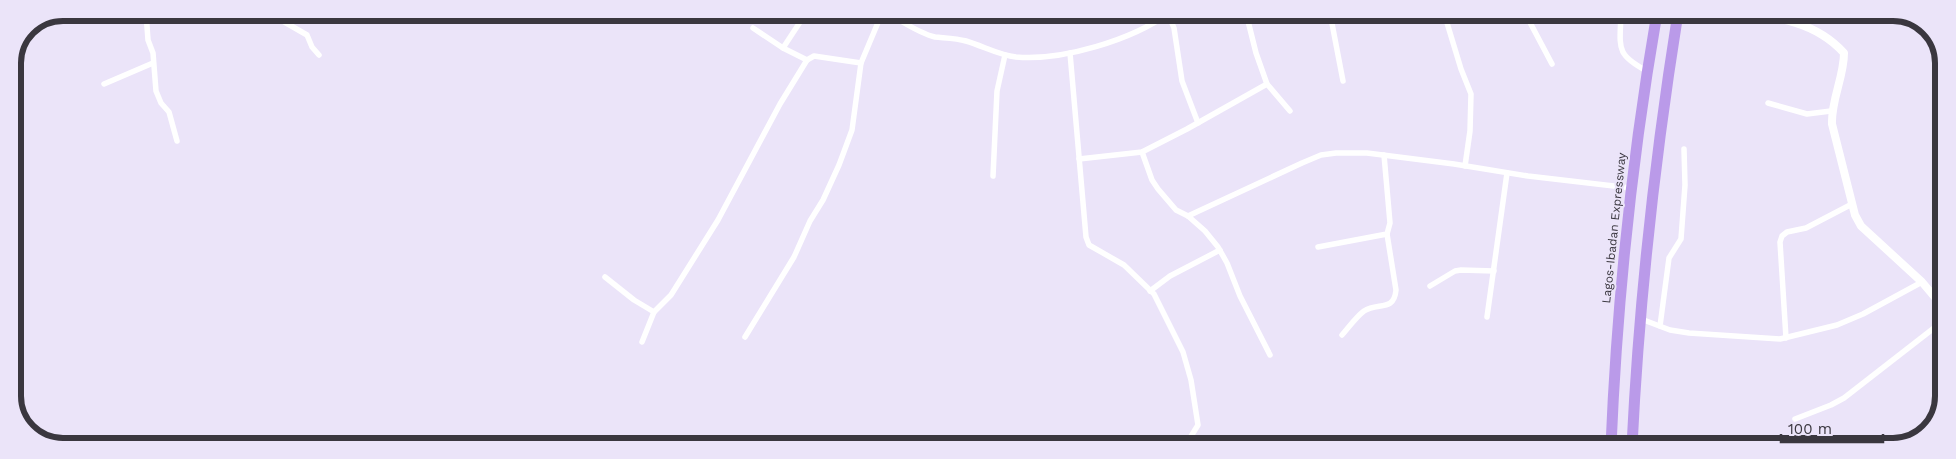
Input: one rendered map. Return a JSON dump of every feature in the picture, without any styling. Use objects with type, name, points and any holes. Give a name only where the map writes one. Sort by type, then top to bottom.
[{"type":"highway","name":"Lagos-Ibadan Expressway","points":[[1611,438],[1620,289],[1631,188],[1656,21]]},
{"type":"highway","points":[[1632,438],[1640,318],[1655,175],[1677,21]]},
{"type":"street","points":[[147,21],[156,91],[168,112],[177,141]]},
{"type":"street","points":[[283,21],[307,36],[312,47],[319,55]]},
{"type":"street","points":[[783,48],[801,21]]},
{"type":"street","points":[[745,337],[794,257],[810,220],[823,200],[839,165],[852,130],[861,62],[879,21]]},
{"type":"street","points":[[901,21],[921,32],[934,36],[963,40],[1005,55],[1031,58],[1070,54],[1112,41],[1147,27],[1156,21]]},
{"type":"street","points":[[1171,21],[1174,28],[1182,81],[1198,123]]},
{"type":"street","points":[[1248,21],[1256,53],[1267,84],[1290,110]]},
{"type":"street","points":[[1332,21],[1343,81]]},
{"type":"street","points":[[1446,21],[1461,69],[1471,94],[1470,131],[1465,166]]},
{"type":"street","points":[[1530,21],[1552,64]]},
{"type":"street","points":[[1621,21],[1621,50],[1625,57],[1648,71]]},
{"type":"street","points":[[1791,21],[1813,29],[1837,45],[1844,53],[1844,64],[1831,111],[1832,124],[1854,215],[1861,226],[1922,282],[1935,298]]},
{"type":"street","points":[[753,28],[783,48],[806,60]]},
{"type":"street","points":[[1070,54],[1086,236],[1089,245],[1124,265],[1154,294],[1183,352],[1191,380],[1198,425],[1190,438]]},
{"type":"street","points":[[993,176],[997,91],[1005,55]]},
{"type":"street","points":[[642,342],[654,312],[671,295],[718,220],[780,104],[806,60],[814,56],[861,62]]},
{"type":"street","points":[[104,84],[153,63]]},
{"type":"street","points":[[1079,159],[1142,152],[1267,84]]},
{"type":"street","points":[[1768,103],[1808,114],[1831,111]]},
{"type":"street","points":[[1660,326],[1670,258],[1681,239],[1685,184],[1684,149]]},
{"type":"street","points":[[1142,152],[1155,185],[1176,210],[1188,216],[1205,231],[1220,250],[1227,262],[1240,296],[1270,355]]},
{"type":"street","points":[[1188,216],[1321,155],[1336,153],[1384,155],[1507,173],[1631,188]]},
{"type":"street","points":[[1342,334],[1365,311],[1392,303],[1396,298],[1387,234],[1390,223],[1384,155]]},
{"type":"street","points":[[1487,317],[1507,173]]},
{"type":"street","points":[[1786,338],[1780,242],[1782,236],[1787,232],[1806,228],[1852,204]]},
{"type":"street","points":[[1318,246],[1387,234]]},
{"type":"street","points":[[1150,291],[1170,276],[1220,250]]},
{"type":"street","points":[[1430,286],[1455,271],[1494,272]]},
{"type":"street","points":[[605,278],[634,300],[654,312]]},
{"type":"street","points":[[1640,318],[1670,330],[1689,333],[1786,338],[1836,325],[1863,314],[1922,282]]},
{"type":"street","points":[[1795,418],[1831,406],[1844,398],[1935,326]]}]
